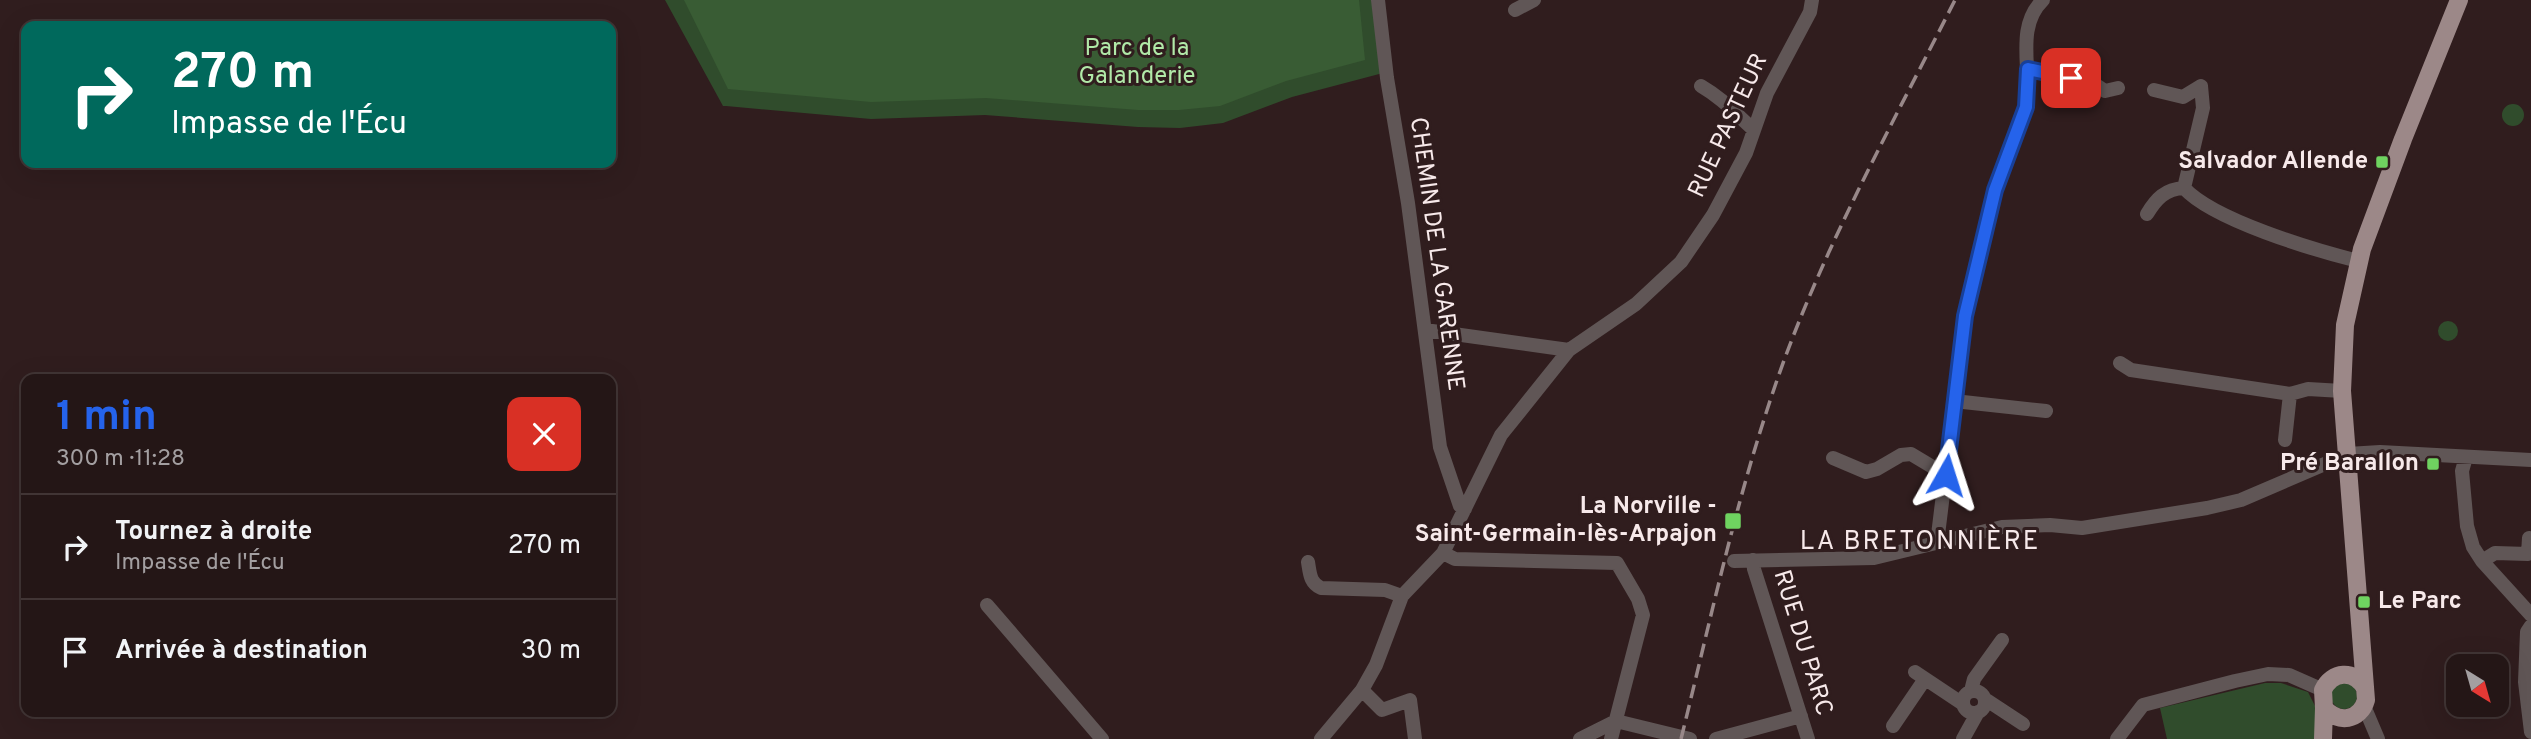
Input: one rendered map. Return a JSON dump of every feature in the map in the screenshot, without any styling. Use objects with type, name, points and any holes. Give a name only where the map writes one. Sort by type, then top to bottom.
[{"type":"main road","points":[[2345,704],[2360,644],[2343,391],[2345,326],[2358,261],[2459,0]]},
{"type":"main road","points":[[2343,674],[2353,662],[2360,644]]},
{"type":"main road","points":[[2325,739],[2345,704],[2357,678],[2343,674],[2330,678],[2345,704]]},
{"type":"street","name":"CHEMIN DE LA GARENNE","points":[[1378,0],[1386,73],[1408,203],[1440,447],[1460,506],[1465,509]]},
{"type":"street","points":[[1515,10],[1534,0]]},
{"type":"street","name":"RUE PASTEUR","points":[[1402,596],[1443,553],[1501,435],[1569,350],[1636,304],[1681,262],[1713,215],[1746,153],[1767,93],[1810,12],[1812,0]]},
{"type":"street","points":[[1937,543],[1965,316],[1995,190],[2026,107],[2026,30],[2043,0]]},
{"type":"street","points":[[2028,69],[2093,83],[2105,91],[2118,88]]},
{"type":"street","points":[[1700,86],[1725,101],[1754,130]]},
{"type":"street","points":[[2154,90],[2183,97],[2201,86],[2203,108],[2184,188]]},
{"type":"street","points":[[2147,214],[2158,198],[2175,188],[2184,188],[2192,197],[2247,226],[2358,261]]},
{"type":"street","points":[[1425,330],[1569,350]]},
{"type":"street","points":[[2120,363],[2132,370],[2290,394],[2308,389],[2343,391]]},
{"type":"street","points":[[2285,440],[2290,394]]},
{"type":"street","points":[[1954,401],[2046,411]]},
{"type":"street","points":[[1734,561],[1874,558],[2002,527],[2050,525],[2082,528],[2207,508],[2241,500],[2348,454],[2380,452],[2531,460]]},
{"type":"street","points":[[1833,458],[1866,472],[1877,470],[1901,455],[1911,454],[1946,475]]},
{"type":"street","points":[[2466,457],[2462,471],[2467,527],[2473,547],[2482,561],[2531,615]]},
{"type":"street","points":[[2482,561],[2495,553],[2528,554],[2529,538]]},
{"type":"street","points":[[1443,553],[1455,559],[1617,563],[1634,592],[1643,615],[1618,703],[1611,739]]},
{"type":"street","name":"RUE DU PARC","points":[[1754,561],[1754,569],[1808,739]]},
{"type":"street","points":[[1308,562],[1310,577],[1314,584],[1321,588],[1385,590],[1402,596],[1376,665],[1362,690],[1321,739]]},
{"type":"street","points":[[987,605],[1102,739]]},
{"type":"street","points":[[2531,626],[2527,632],[2525,682],[2531,732]]},
{"type":"street","points":[[1967,698],[1974,679],[2002,640]]},
{"type":"street","points":[[2118,739],[2143,705],[2268,674],[2289,675],[2345,704],[2378,739]]},
{"type":"street","points":[[1893,726],[1920,675],[1967,698],[1980,693],[1981,706],[1963,739]]},
{"type":"street","points":[[1362,690],[1382,710],[1410,700],[1415,739]]},
{"type":"street","points":[[1981,706],[2023,724]]},
{"type":"street","points":[[1716,739],[1740,736],[1801,716]]},
{"type":"street","points":[[1580,739],[1616,721],[1690,739]]},
{"type":"green space","name":"Parc de la Galanderie","points":[[665,0],[1376,0],[1383,73],[1292,97],[1223,123],[1180,128],[985,115],[871,119],[723,106]]},
{"type":"green space","name":"Parc de la Galanderie","points":[[684,0],[1359,0],[1365,60],[1286,81],[1220,106],[1179,110],[1138,110],[986,98],[871,102],[728,89]]},
{"type":"green space","points":[[2513,104],[2521,107],[2524,115],[2521,123],[2513,126],[2505,123],[2502,115],[2505,107]]},
{"type":"green space","points":[[2448,321],[2455,324],[2458,331],[2455,338],[2448,341],[2441,338],[2438,331],[2441,324]]},
{"type":"green space","points":[[2265,683],[2281,683],[2308,692],[2318,712],[2316,739],[2167,739],[2160,708]]},
{"type":"green space","points":[[2344,683],[2353,687],[2357,696],[2353,705],[2344,709],[2335,705],[2331,696],[2335,687]]},
{"type":"railway","points":[[1681,739],[1741,497],[1786,355],[1844,219],[1955,0]]},
{"type":"place","name":"Salvador Allende","points":[[2382,162]]},
{"type":"place","name":"Pré Barallon","points":[[2433,464]]},
{"type":"place","name":"La Norville - Saint-Germain-lès-Arpajon","points":[[1733,521]]},
{"type":"place","name":"Le Parc","points":[[2364,602]]},
{"type":"district","name":"LA BRETONNIÈRE","points":[[1920,542]]},
{"type":"route","points":[[1946,475],[1958,365],[1973,276],[1995,190],[2026,107],[2028,69],[2071,78]]}]
